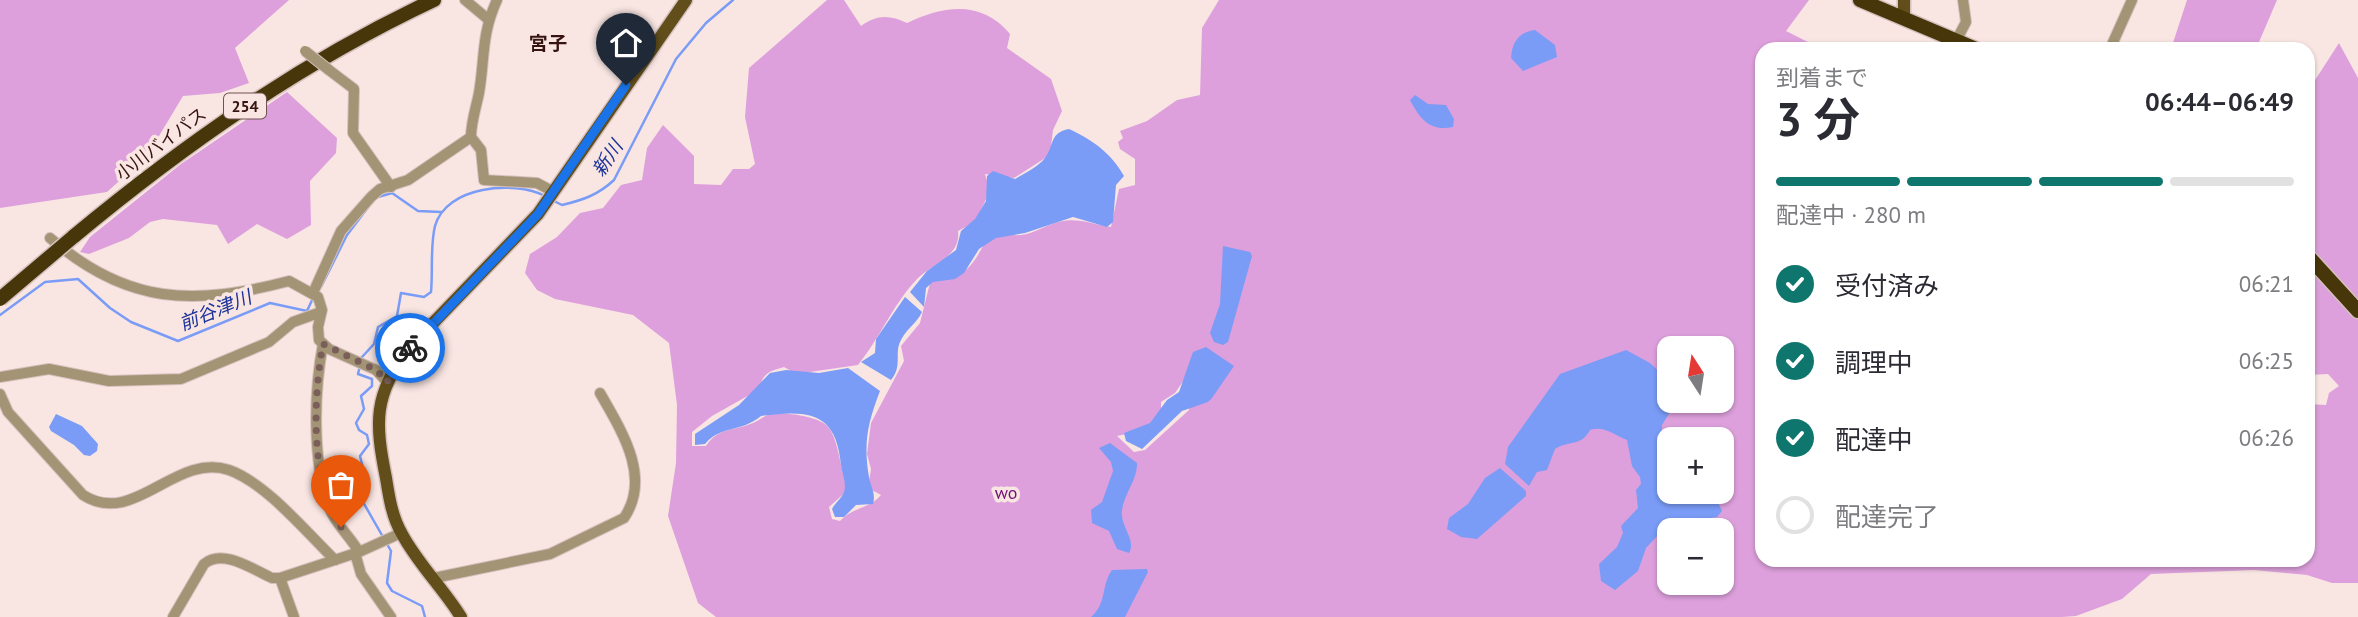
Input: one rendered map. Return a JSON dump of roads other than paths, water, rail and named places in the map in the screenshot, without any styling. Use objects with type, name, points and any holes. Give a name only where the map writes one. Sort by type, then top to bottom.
[{"type":"highway","name":"小川バイパス","points":[[0,299],[73,237],[190,145],[279,84],[359,38],[434,0]]},
{"type":"highway","points":[[1860,0],[1956,41]]},
{"type":"highway","points":[[2315,264],[2358,311]]},
{"type":"main road","points":[[461,617],[401,533],[392,507],[378,436],[378,411],[387,382],[410,348],[513,242],[554,192],[686,0]]},
{"type":"main road","points":[[1904,0],[1904,18]]},
{"type":"street","points":[[465,0],[489,20]]},
{"type":"street","points":[[313,293],[341,231],[380,189],[408,180],[471,138],[479,90],[481,55],[497,0]]},
{"type":"street","points":[[1956,41],[1966,22],[1963,0]]},
{"type":"street","points":[[2113,42],[2132,0]]},
{"type":"street","points":[[302,48],[354,89],[353,133],[391,187]]},
{"type":"street","points":[[471,138],[481,150],[484,180],[525,181],[554,192]]},
{"type":"street","points":[[50,238],[88,270],[148,292],[220,297],[289,281],[313,293],[321,303],[317,335],[323,344],[376,370],[387,382]]},
{"type":"street","points":[[0,377],[49,369],[109,381],[181,379],[269,342],[293,322],[321,312]]},
{"type":"street","points":[[323,344],[317,435],[329,508],[357,553],[360,574],[391,617]]},
{"type":"street","points":[[434,578],[550,554],[624,519],[634,497],[632,451],[600,393]]},
{"type":"street","points":[[0,394],[8,412],[83,495],[92,501],[100,504],[118,503],[148,493],[189,470],[215,467],[229,470],[262,491],[335,561]]},
{"type":"street","points":[[173,617],[204,564],[210,559],[224,557],[272,578],[280,578],[357,553],[401,533]]},
{"type":"street","points":[[280,578],[294,617]]},
{"type":"water","points":[[1535,30],[1555,45],[1557,57],[1523,71],[1511,58],[1513,47],[1517,39]]},
{"type":"water","points":[[1415,95],[1428,104],[1446,105],[1454,119],[1453,127],[1438,128],[1427,122],[1410,100]]},
{"type":"water","points":[[1069,129],[1101,148],[1124,176],[1116,185],[1113,222],[1107,227],[1073,217],[1025,233],[996,238],[979,249],[964,273],[955,279],[933,282],[926,288],[924,307],[910,292],[927,271],[956,250],[961,231],[975,219],[986,201],[987,176],[993,171],[1015,179],[1031,170],[1048,153],[1055,136]]},
{"type":"water","points":[[1223,246],[1250,252],[1252,256],[1228,342],[1223,345],[1214,342],[1210,333],[1220,304]]},
{"type":"water","points":[[905,297],[922,312],[900,343],[897,369],[891,380],[861,362],[875,353],[876,339]]},
{"type":"water","points":[[1206,347],[1234,366],[1212,398],[1182,411],[1142,449],[1126,441],[1124,433],[1150,423],[1167,400],[1179,392],[1193,352]]},
{"type":"water","points":[[1626,350],[1650,363],[1657,370],[1657,413],[1670,413],[1662,427],[1657,427],[1657,504],[1719,504],[1722,511],[1717,517],[1710,518],[1657,518],[1657,536],[1646,548],[1638,571],[1615,590],[1601,581],[1599,564],[1617,547],[1623,533],[1621,526],[1638,508],[1636,490],[1641,484],[1640,477],[1632,466],[1627,440],[1604,430],[1590,430],[1583,439],[1555,449],[1547,470],[1537,472],[1529,486],[1505,464],[1508,447],[1560,374]]},
{"type":"water","points":[[848,368],[880,391],[872,413],[867,443],[867,465],[874,494],[873,504],[856,505],[844,517],[835,517],[832,509],[843,494],[845,482],[833,434],[826,424],[817,418],[793,414],[761,416],[746,425],[718,434],[705,444],[695,445],[695,434],[739,405],[770,373],[786,370],[819,373]]},
{"type":"water","points":[[56,414],[82,426],[98,444],[97,451],[90,456],[84,455],[74,445],[51,431],[49,427]]},
{"type":"water","points":[[1110,443],[1137,463],[1137,470],[1122,509],[1131,544],[1129,553],[1117,549],[1109,531],[1092,523],[1091,510],[1102,502],[1113,471],[1111,462],[1099,448]]},
{"type":"water","points":[[1500,468],[1526,491],[1526,496],[1477,539],[1461,537],[1447,529],[1449,518],[1468,504],[1485,478]]},
{"type":"water","points":[[1147,569],[1148,572],[1125,617],[1091,617],[1102,600],[1112,570]]},
{"type":"waterway","name":"新川","points":[[554,201],[562,205],[583,199],[602,190],[614,180],[676,59],[706,23],[733,0]]},
{"type":"waterway","points":[[425,617],[422,606],[392,591],[387,583],[391,551],[363,502],[365,476],[360,456],[369,444],[367,435],[359,430],[356,423],[364,409],[361,396],[372,386],[372,379],[358,374],[362,357],[374,344],[378,327],[397,316],[401,293],[424,297],[431,292],[435,226],[452,202],[482,190],[499,188],[516,188],[545,196]]},
{"type":"waterway","name":"前谷津川","points":[[378,197],[392,193],[418,211],[441,212]]},
{"type":"waterway","name":"前谷津川","points":[[321,287],[347,235],[369,206]]},
{"type":"waterway","name":"前谷津川","points":[[0,315],[45,282],[78,279],[110,308],[131,322],[178,341],[270,303],[307,311],[313,298]]},
{"type":"district","name":"宮子","points":[[548,43]]},
{"type":"park label","name":"wo","points":[[1006,493]]}]
